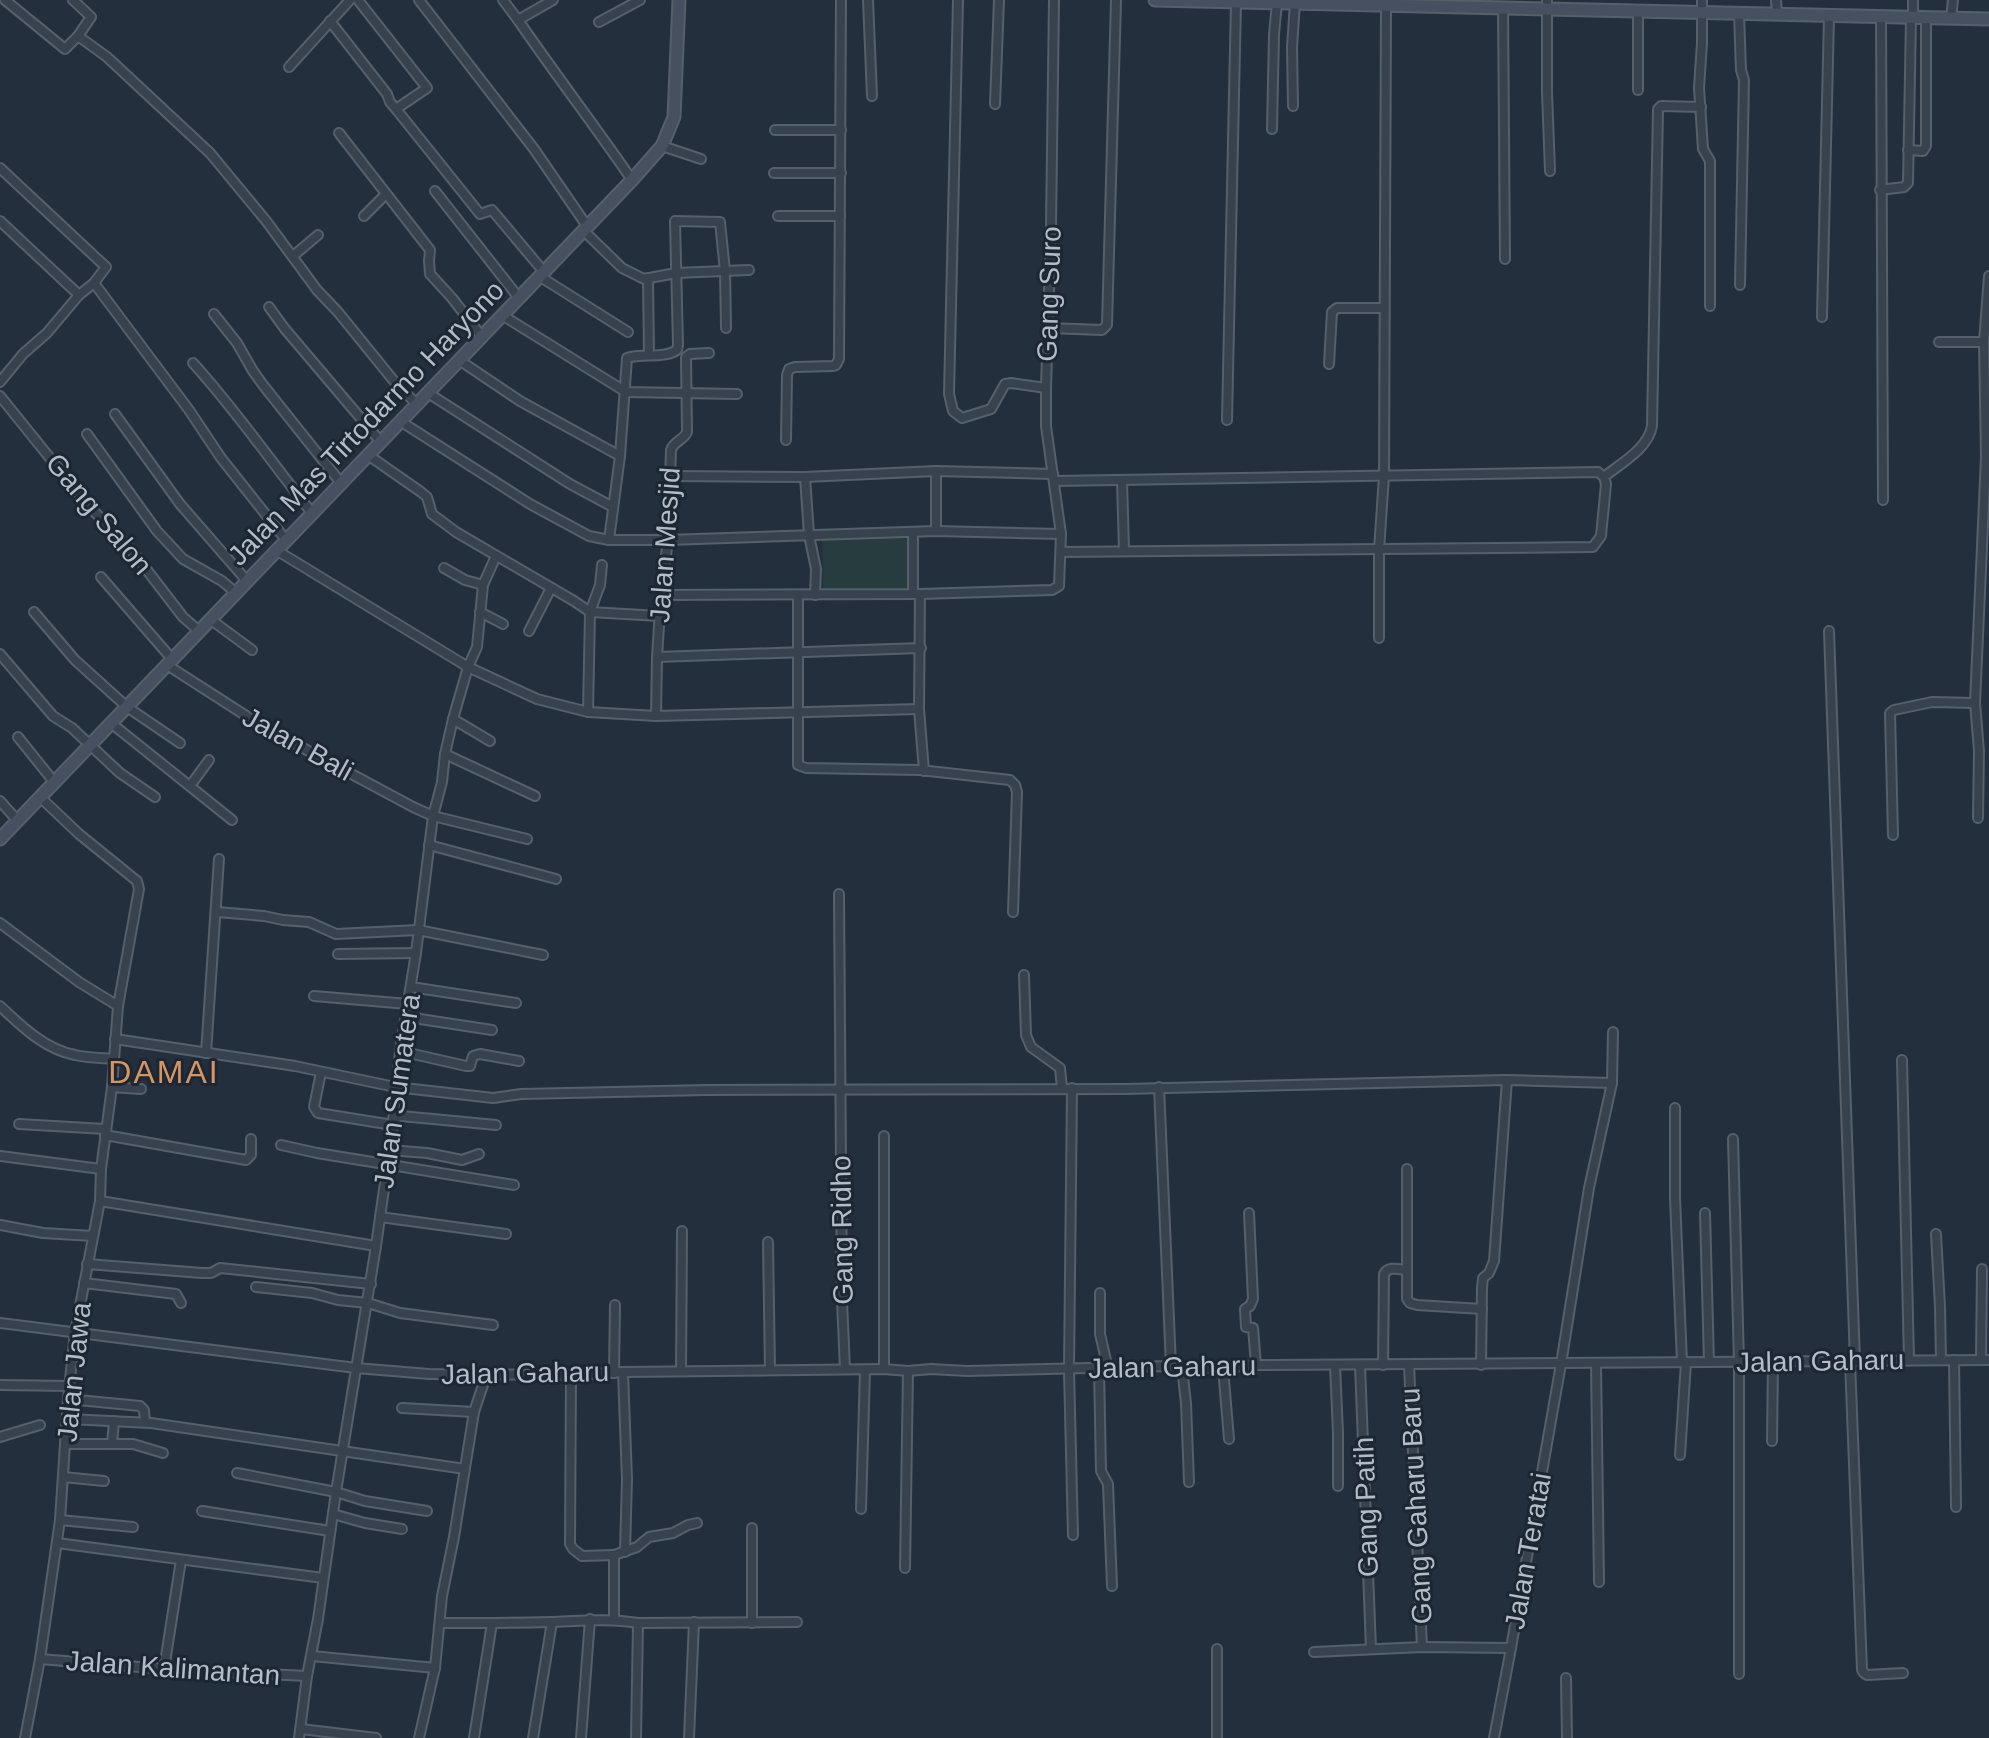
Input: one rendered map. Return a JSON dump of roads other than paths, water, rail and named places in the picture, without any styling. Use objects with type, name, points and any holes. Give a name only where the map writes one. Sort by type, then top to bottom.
[{"type":"street","points":[[5,0],[65,49],[91,17],[73,0]]},
{"type":"street","points":[[289,67],[350,0]]},
{"type":"street","points":[[358,0],[427,88],[396,109]]},
{"type":"street","points":[[419,0],[534,149],[586,228],[622,268],[648,278],[676,273],[749,270]]},
{"type":"street","points":[[503,0],[632,180]]},
{"type":"street","points":[[518,20],[553,0]]},
{"type":"street","points":[[599,22],[621,4],[640,0]]},
{"type":"street","name":"Jalan Mas Tirtodarmo Haryono","points":[[0,839],[662,146],[674,117],[679,0]]},
{"type":"street","points":[[786,440],[789,369],[833,366],[838,362],[841,0]]},
{"type":"street","points":[[868,0],[872,96]]},
{"type":"street","points":[[958,0],[949,394],[953,411],[962,418],[991,409],[1005,384],[1046,388]]},
{"type":"street","points":[[995,104],[999,0]]},
{"type":"street","name":"Gang Suro","points":[[917,594],[1052,590],[1059,586],[1061,534],[1046,426],[1054,0]]},
{"type":"street","points":[[1049,328],[1102,330],[1107,325],[1116,0]]},
{"type":"street","points":[[1155,0],[1452,4],[1503,8],[1618,5],[1638,11],[1662,6],[1702,6],[1739,14],[1989,19]]},
{"type":"street","points":[[1776,0],[1777,15]]},
{"type":"street","points":[[1908,150],[1923,151],[1926,146],[1913,0]]},
{"type":"street","points":[[1951,19],[1953,0]]},
{"type":"street","points":[[1227,420],[1236,2]]},
{"type":"street","points":[[1285,2],[1292,47],[1293,106]]},
{"type":"street","points":[[1272,129],[1274,34],[1285,2]]},
{"type":"street","points":[[1379,638],[1379,550],[1384,476],[1386,5]]},
{"type":"street","points":[[1547,5],[1550,171]]},
{"type":"street","points":[[1702,6],[1699,88],[1703,149],[1710,161],[1710,306]]},
{"type":"street","points":[[1503,8],[1505,259]]},
{"type":"street","points":[[1638,11],[1638,90]]},
{"type":"street","points":[[1739,14],[1744,80],[1740,285]]},
{"type":"street","points":[[1822,317],[1829,16]]},
{"type":"street","points":[[1881,17],[1883,500]]},
{"type":"street","points":[[1880,190],[1904,187],[1908,183],[1917,18]]},
{"type":"street","points":[[330,21],[480,214],[492,210],[542,274],[628,332]]},
{"type":"street","points":[[78,36],[107,57],[210,153],[317,290],[398,386],[417,404]]},
{"type":"street","points":[[1604,477],[1650,437],[1652,426],[1658,109],[1661,106],[1701,107]]},
{"type":"street","points":[[775,130],[841,130]]},
{"type":"street","points":[[339,133],[430,250],[430,274],[482,337]]},
{"type":"street","points":[[662,146],[701,159]]},
{"type":"street","points":[[0,168],[106,267],[0,382]]},
{"type":"street","points":[[774,173],[841,173]]},
{"type":"street","points":[[435,191],[519,298]]},
{"type":"street","points":[[364,216],[386,194]]},
{"type":"street","points":[[778,216],[840,216]]},
{"type":"street","points":[[0,221],[79,295]]},
{"type":"street","points":[[609,540],[620,456],[627,358],[649,354],[670,355],[677,350],[673,223],[677,221],[720,222],[726,328]]},
{"type":"street","points":[[293,256],[318,235]]},
{"type":"street","points":[[1978,818],[1979,751],[1975,703],[1986,457],[1984,342],[1989,276]]},
{"type":"street","points":[[648,278],[649,354]]},
{"type":"street","points":[[94,283],[221,458],[286,540]]},
{"type":"street","points":[[269,307],[380,441]]},
{"type":"street","points":[[1329,364],[1332,312],[1337,308],[1384,308]]},
{"type":"street","points":[[214,314],[237,343],[263,385],[341,483]]},
{"type":"street","points":[[502,315],[626,392],[737,394]]},
{"type":"street","points":[[1939,342],[1984,342]]},
{"type":"street","name":"Jalan Mesjid","points":[[656,716],[657,657],[673,445],[687,432],[687,355],[709,353]]},
{"type":"street","points":[[459,360],[520,401],[620,456]]},
{"type":"street","points":[[193,363],[225,398],[312,513]]},
{"type":"street","points":[[428,393],[570,484],[613,507]]},
{"type":"street","name":"Gang Salon","points":[[0,396],[87,504],[133,552],[183,617],[199,631]]},
{"type":"street","points":[[115,414],[180,504],[247,581]]},
{"type":"street","points":[[400,421],[530,504],[589,536],[609,540],[936,531],[1061,534]]},
{"type":"street","points":[[87,434],[157,531],[183,559],[222,581],[236,593]]},
{"type":"street","points":[[368,455],[427,497],[432,514],[456,532],[590,612],[660,616]]},
{"type":"street","points":[[936,471],[936,531]]},
{"type":"street","points":[[671,476],[805,477],[936,471],[1122,480],[1598,472],[1604,477],[1606,497],[1601,536],[1593,547],[1061,552]]},
{"type":"street","points":[[805,477],[809,535],[816,569],[815,595]]},
{"type":"street","points":[[1122,480],[1124,551]]},
{"type":"street","points":[[913,533],[921,648],[919,709],[924,771]]},
{"type":"street","points":[[276,550],[468,667],[537,699],[588,712],[656,716],[919,709]]},
{"type":"street","name":"Jalan Sumatera","points":[[300,1733],[371,1284],[433,816],[453,719],[477,647],[483,585],[496,556]]},
{"type":"street","points":[[588,712],[590,612],[600,585],[602,565]]},
{"type":"street","points":[[444,568],[465,580],[483,585]]},
{"type":"street","name":"Jalan Bali","points":[[101,577],[169,662],[262,726],[433,816],[527,839]]},
{"type":"street","points":[[529,631],[551,588]]},
{"type":"street","points":[[661,595],[917,594]]},
{"type":"street","points":[[798,595],[798,765],[806,768],[924,771],[1010,780],[1017,792],[1013,912]]},
{"type":"street","points":[[34,612],[75,660],[127,707],[180,743]]},
{"type":"street","points":[[480,612],[503,624]]},
{"type":"street","points":[[210,619],[252,650]]},
{"type":"street","points":[[1829,631],[1862,1670],[1867,1675],[1903,1673]]},
{"type":"street","points":[[657,657],[921,648]]},
{"type":"street","points":[[0,654],[53,716],[72,728],[120,773],[155,797]]},
{"type":"street","points":[[1893,835],[1890,713],[1932,702],[1975,703]]},
{"type":"street","points":[[453,719],[490,741]]},
{"type":"street","points":[[111,723],[232,820]]},
{"type":"street","points":[[18,737],[54,782]]},
{"type":"street","points":[[445,754],[535,796]]},
{"type":"street","points":[[190,786],[209,760]]},
{"type":"street","name":"Jalan Jawa","points":[[25,1738],[57,1543],[75,1332],[100,1201],[118,1006],[139,889],[137,881],[79,834],[40,797]]},
{"type":"street","points":[[0,801],[17,820]]},
{"type":"street","points":[[429,845],[556,879]]},
{"type":"street","points":[[206,1053],[219,859]]},
{"type":"street","name":"Gang Ridho","points":[[839,894],[845,1369]]},
{"type":"street","points":[[217,912],[309,922],[336,934],[418,930],[543,955]]},
{"type":"street","points":[[0,923],[79,982],[118,1006]]},
{"type":"street","points":[[338,954],[416,953]]},
{"type":"street","points":[[1024,975],[1026,1035],[1031,1047],[1060,1068],[1062,1088]]},
{"type":"street","points":[[411,987],[516,1003]]},
{"type":"street","points":[[314,996],[408,1004]]},
{"type":"street","points":[[0,1006],[52,1048],[74,1055],[113,1059]]},
{"type":"street","points":[[407,1017],[492,1030]]},
{"type":"street","name":"Jalan Teratai","points":[[1494,1738],[1589,1188],[1612,1083],[1613,1032]]},
{"type":"street","points":[[115,1039],[295,1066],[395,1087],[493,1098],[521,1094],[707,1090],[1125,1089],[1507,1080],[1612,1083]]},
{"type":"street","points":[[400,1051],[466,1066],[470,1066],[473,1056],[480,1054],[519,1061]]},
{"type":"street","points":[[1902,1060],[1909,1360]]},
{"type":"street","points":[[321,1072],[314,1107],[318,1113],[393,1122],[401,1116],[496,1125]]},
{"type":"street","points":[[1481,1365],[1483,1278],[1494,1261],[1507,1080]]},
{"type":"street","points":[[112,1087],[141,1089]]},
{"type":"street","points":[[1159,1087],[1171,1366]]},
{"type":"street","points":[[1072,1088],[1069,1370],[1073,1535]]},
{"type":"street","points":[[1675,1108],[1675,1198],[1684,1362],[1680,1455]]},
{"type":"street","points":[[19,1124],[105,1132],[246,1160],[251,1155],[251,1139]]},
{"type":"street","points":[[884,1136],[884,1369]]},
{"type":"street","points":[[1733,1139],[1739,1362],[1739,1674]]},
{"type":"street","points":[[281,1145],[514,1185]]},
{"type":"street","points":[[389,1150],[462,1160],[479,1154]]},
{"type":"street","points":[[0,1156],[101,1169]]},
{"type":"street","points":[[1407,1169],[1407,1299],[1410,1303],[1482,1309]]},
{"type":"street","points":[[100,1201],[376,1246]]},
{"type":"street","points":[[1249,1213],[1253,1299],[1245,1309],[1244,1318],[1246,1327],[1253,1328],[1256,1365]]},
{"type":"street","points":[[1705,1213],[1709,1362]]},
{"type":"street","points":[[380,1217],[506,1234]]},
{"type":"street","points":[[0,1225],[43,1233],[93,1236]]},
{"type":"street","points":[[681,1371],[682,1231]]},
{"type":"street","points":[[1936,1234],[1941,1360]]},
{"type":"street","points":[[768,1242],[770,1370]]},
{"type":"street","points":[[87,1264],[202,1273],[211,1273],[220,1268],[371,1284]]},
{"type":"street","points":[[1383,1365],[1384,1274],[1392,1268],[1406,1270]]},
{"type":"street","points":[[1982,1269],[1985,1360]]},
{"type":"street","points":[[84,1283],[176,1294],[181,1303]]},
{"type":"street","points":[[256,1287],[312,1293],[368,1303],[400,1313],[493,1325]]},
{"type":"street","points":[[1100,1293],[1103,1368],[1101,1471],[1108,1484],[1112,1586]]},
{"type":"street","points":[[615,1305],[627,1479],[625,1552]]},
{"type":"street","name":"Jalan Gaharu","points":[[0,1323],[356,1368],[486,1376],[845,1369],[967,1371],[1256,1365],[1985,1360]]},
{"type":"street","points":[[1954,1360],[1956,1507]]},
{"type":"street","points":[[1772,1441],[1773,1362]]},
{"type":"street","points":[[1596,1363],[1599,1582]]},
{"type":"street","points":[[1335,1365],[1338,1486]]},
{"type":"street","name":"Gang Patih","points":[[1360,1365],[1371,1649]]},
{"type":"street","name":"Gang Gaharu Baru","points":[[1409,1365],[1422,1647]]},
{"type":"street","points":[[1182,1368],[1189,1482]]},
{"type":"street","points":[[1223,1368],[1229,1439]]},
{"type":"street","points":[[861,1509],[865,1370]]},
{"type":"street","points":[[905,1568],[908,1371]]},
{"type":"street","points":[[571,1375],[570,1544],[573,1549],[582,1556],[614,1555],[637,1547],[649,1537],[673,1533],[697,1523]]},
{"type":"street","points":[[419,1738],[435,1668],[442,1596],[474,1412],[486,1376]]},
{"type":"street","points":[[0,1385],[70,1386]]},
{"type":"street","points":[[68,1399],[140,1406],[144,1410],[145,1422]]},
{"type":"street","points":[[402,1408],[474,1412]]},
{"type":"street","points":[[68,1419],[145,1422],[226,1432],[465,1469]]},
{"type":"street","points":[[112,1444],[114,1421]]},
{"type":"street","points":[[0,1437],[40,1425]]},
{"type":"street","points":[[65,1444],[133,1444],[163,1453]]},
{"type":"street","points":[[237,1473],[427,1511]]},
{"type":"street","points":[[63,1477],[104,1481]]},
{"type":"street","points":[[202,1511],[330,1531]]},
{"type":"street","points":[[333,1514],[402,1529]]},
{"type":"street","points":[[60,1520],[133,1527]]},
{"type":"street","points":[[752,1528],[752,1623]]},
{"type":"street","points":[[57,1543],[323,1578]]},
{"type":"street","points":[[614,1555],[614,1619]]},
{"type":"street","points":[[164,1669],[181,1560]]},
{"type":"street","points":[[441,1623],[590,1619],[638,1623],[797,1622]]},
{"type":"street","points":[[581,1738],[590,1619]]},
{"type":"street","points":[[533,1738],[552,1622]]},
{"type":"street","points":[[689,1738],[694,1622]]},
{"type":"street","points":[[474,1738],[492,1623]]},
{"type":"street","points":[[636,1738],[638,1623]]},
{"type":"street","points":[[1314,1652],[1422,1647],[1511,1648]]},
{"type":"street","points":[[1217,1649],[1217,1738]]},
{"type":"street","points":[[312,1656],[435,1668]]},
{"type":"street","name":"Jalan Kalimantan","points":[[40,1659],[307,1676]]},
{"type":"street","points":[[1566,1678],[1567,1738]]},
{"type":"street","points":[[300,1733],[376,1738]]},
{"type":"district","name":"DAMAI","points":[[164,1072]]}]
